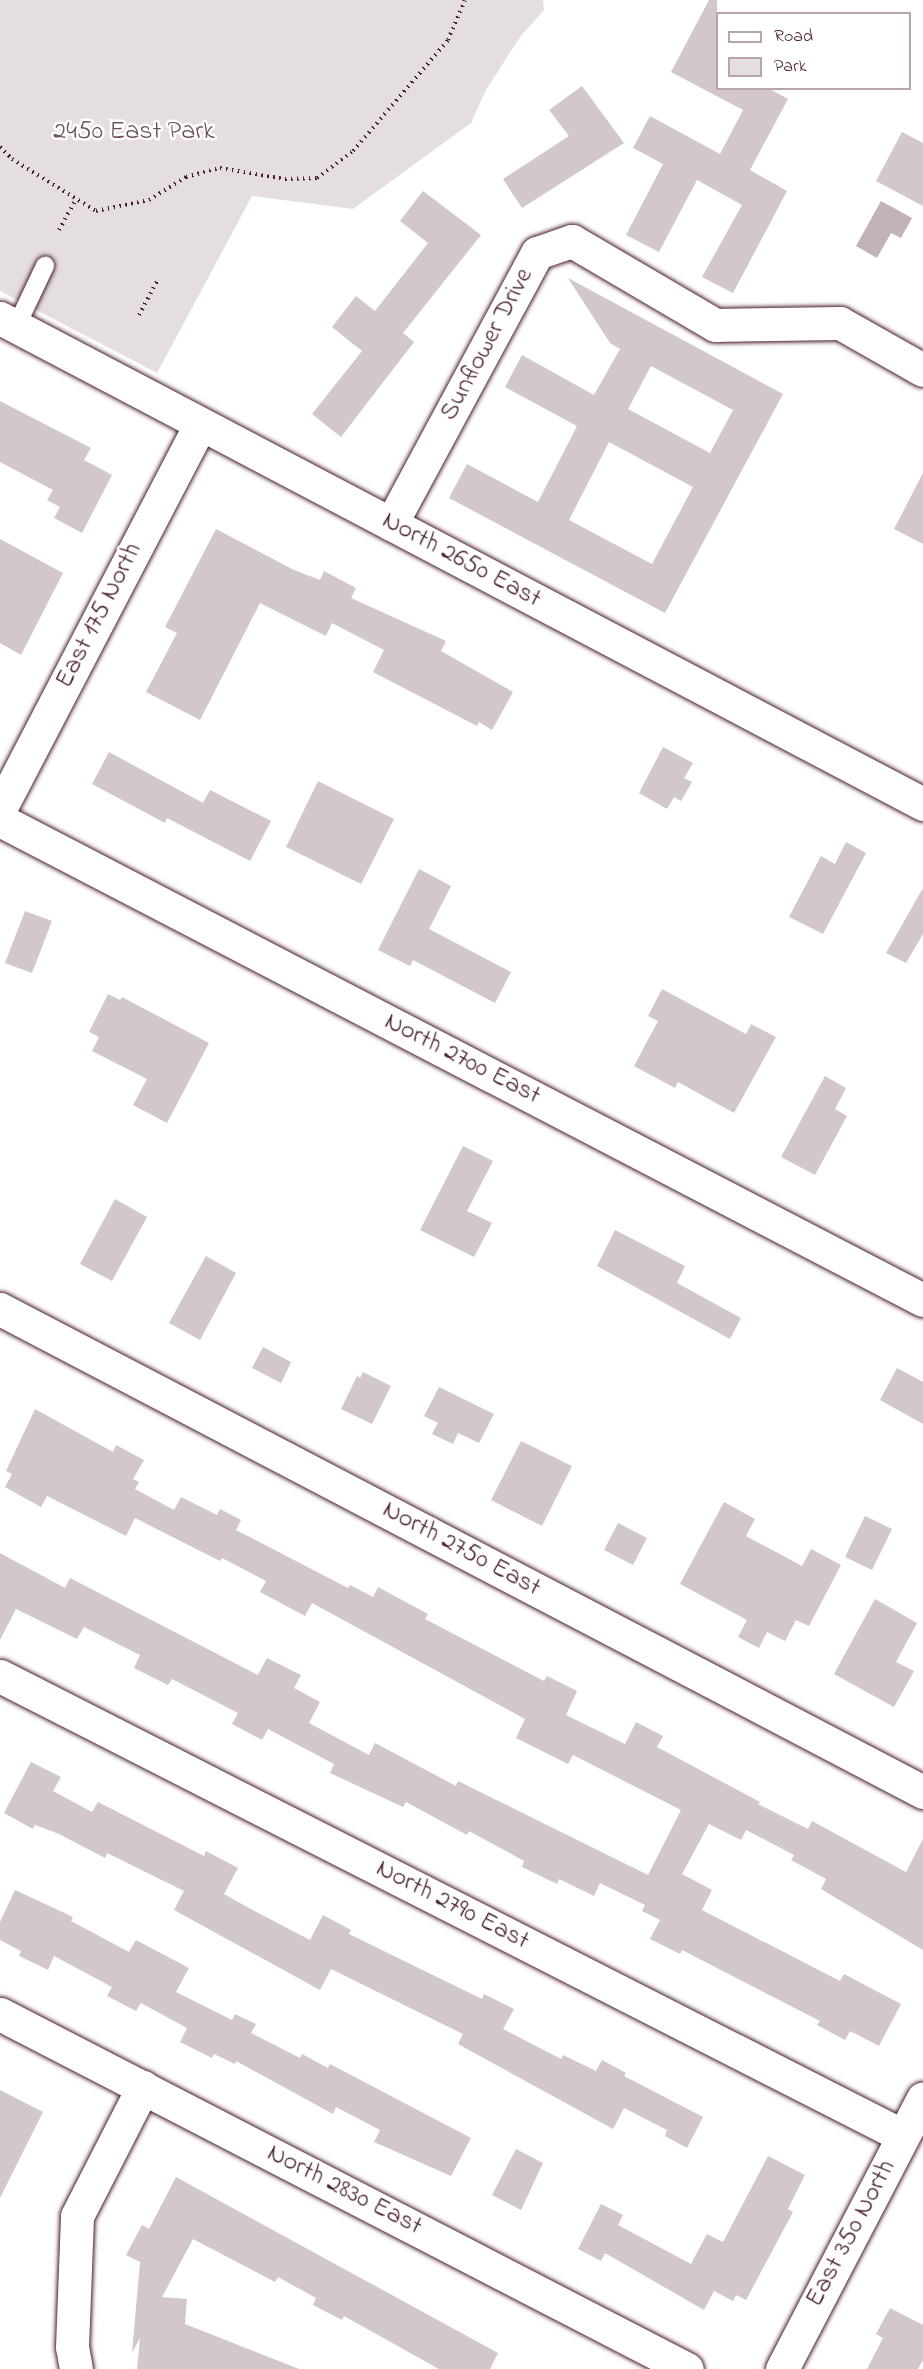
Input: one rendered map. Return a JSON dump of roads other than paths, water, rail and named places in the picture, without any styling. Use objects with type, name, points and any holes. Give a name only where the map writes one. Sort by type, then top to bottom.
[{"type":"street","name":"Sunflower Drive","points":[[391,524],[537,253],[572,241],[715,325],[840,323],[923,370]]},
{"type":"street","name":"North 2650 East","points":[[8,322],[923,804]]},
{"type":"street","name":"East 175 North","points":[[0,809],[200,424]]},
{"type":"street","name":"North 2700 East","points":[[0,820],[923,1300]]},
{"type":"street","name":"North 2750 East","points":[[0,1309],[923,1792]]},
{"type":"street","name":"North 2790 East","points":[[0,1676],[903,2136]]},
{"type":"street","name":"North 2830 East","points":[[0,2014],[687,2369]]},
{"type":"street","points":[[76,2369],[72,2347],[77,2216],[143,2088]]},
{"type":"street","name":"East 350 North","points":[[782,2369],[923,2098]]},
{"type":"lane","points":[[8,322],[45,266]]},
{"type":"park label","name":"2450 East Park","points":[[134,133]]}]
